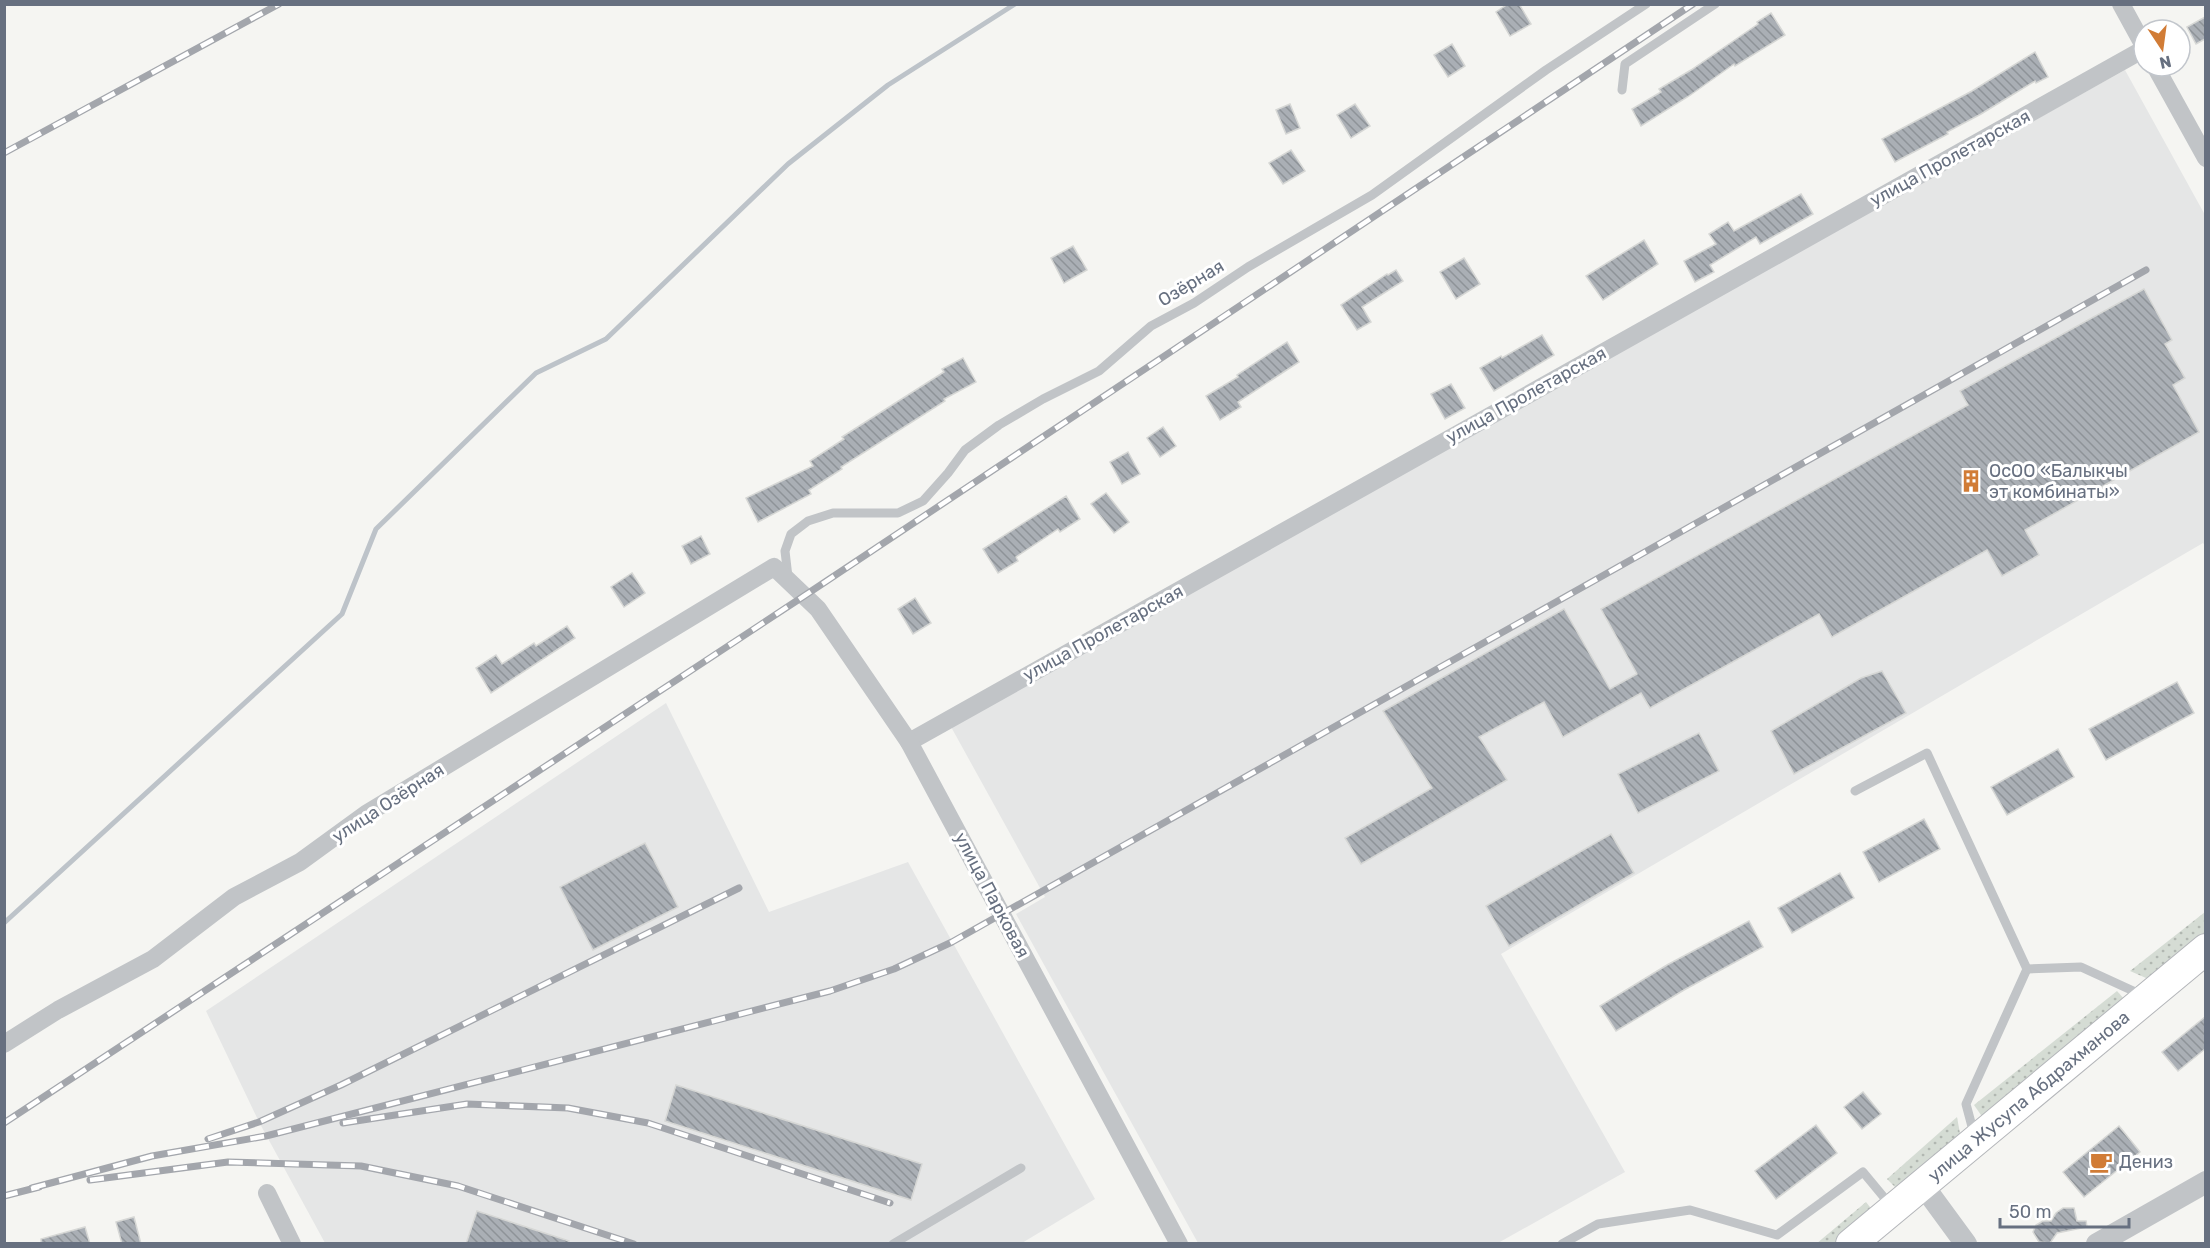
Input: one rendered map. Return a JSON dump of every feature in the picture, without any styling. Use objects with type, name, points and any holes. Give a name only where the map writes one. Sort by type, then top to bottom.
[{"type":"highway","name":"улица Жусупа Абдрахманова","points":[[1851,1244],[2205,949]]},
{"type":"street","points":[[2121,4],[2132,25]]},
{"type":"street","name":"улица Пролетарская","points":[[909,742],[2132,55]]},
{"type":"street","points":[[2163,78],[2200,133],[2205,158]]},
{"type":"street","name":"улица Парковая","points":[[774,567],[818,609],[909,742],[1179,1244]]},
{"type":"street","name":"улица Озёрная","points":[[4,1044],[58,1010],[153,959],[234,897],[300,862],[366,814],[774,567]]},
{"type":"street","points":[[2097,1244],[2205,1182]]},
{"type":"street","points":[[1922,1184],[1966,1244]]},
{"type":"street","points":[[267,1193],[292,1244]]},
{"type":"lane","name":"Озёрная","points":[[788,580],[785,551],[791,534],[808,521],[833,513],[898,513],[923,501],[965,450],[999,425],[1043,399],[1099,371],[1151,326],[1194,303],[1248,267],[1372,195],[1546,70],[1646,4]]},
{"type":"lane","points":[[1622,90],[1624,64],[1715,4]]},
{"type":"lane","points":[[1855,790],[1927,753],[2028,969],[1966,1104],[1976,1139]]},
{"type":"lane","points":[[2028,969],[2081,967],[2147,998]]},
{"type":"lane","points":[[893,1244],[1022,1168]]},
{"type":"lane","points":[[1562,1244],[1598,1224],[1690,1210],[1777,1234],[1863,1172],[1894,1208]]},
{"type":"shaded area","points":[[2125,70],[2205,215],[2205,546],[2203,543],[1501,954],[1625,1172],[1498,1243],[1198,1243],[1016,914],[1045,897],[950,725]]},
{"type":"shaded area","points":[[666,703],[769,912],[908,862],[1095,1199],[1022,1243],[325,1243],[259,1122],[206,1011]]},
{"type":"shaded area","points":[[2205,912],[2205,949],[2162,985],[2130,971]]},
{"type":"shaded area","points":[[2117,991],[2133,1009],[1990,1128],[1974,1105]]},
{"type":"shaded area","points":[[1957,1117],[1963,1150],[1906,1198],[1887,1179]]},
{"type":"shaded area","points":[[1866,1202],[1880,1220],[1851,1243],[1816,1244]]},
{"type":"building","points":[[1508,4],[1519,4],[1531,24],[1510,36],[1496,12]]},
{"type":"building","points":[[1771,13],[1785,35],[1735,66],[1734,64],[1641,126],[1632,109],[1661,92],[1659,89],[1691,70]]},
{"type":"building","points":[[2205,17],[2205,39],[2196,44],[2192,36],[2192,24]]},
{"type":"building","points":[[1452,44],[1465,66],[1448,77],[1434,55]]},
{"type":"building","points":[[2035,52],[2048,77],[2036,83],[2035,81],[1947,132],[1948,134],[1895,162],[1882,139],[1972,91]]},
{"type":"building","points":[[1290,104],[1300,128],[1286,134],[1276,110]]},
{"type":"building","points":[[1355,104],[1370,126],[1351,138],[1337,115]]},
{"type":"building","points":[[1291,150],[1305,171],[1283,184],[1269,163]]},
{"type":"building","points":[[1801,194],[1813,214],[1760,244],[1756,237],[1710,265],[1714,272],[1695,282],[1684,261],[1716,244],[1709,234],[1728,222],[1734,231]]},
{"type":"building","points":[[1644,240],[1658,264],[1603,300],[1586,276]]},
{"type":"building","points":[[1073,246],[1087,270],[1064,283],[1051,258]]},
{"type":"building","points":[[1464,258],[1480,284],[1456,299],[1440,272]]},
{"type":"building","points":[[1396,270],[1403,281],[1362,307],[1371,322],[1357,330],[1341,305]]},
{"type":"building","name":"ОсОО «Балыкчы эт комбинаты»","points":[[2144,289],[2172,340],[2165,344],[2185,378],[2173,385],[2199,432],[2025,530],[2039,555],[2002,576],[1987,550],[1832,637],[1819,614],[1650,708],[1641,693],[1563,737],[1544,702],[1479,737],[1507,780],[1361,864],[1345,838],[1432,788],[1383,711],[1564,609],[1610,689],[1637,674],[1601,609],[1968,405],[1960,391]]},
{"type":"building","points":[[1542,335],[1554,355],[1494,391],[1480,368]]},
{"type":"building","points":[[1287,342],[1299,362],[1238,402],[1241,407],[1220,420],[1206,396],[1238,377],[1237,375]]},
{"type":"building","points":[[963,358],[976,382],[944,399],[945,401],[841,467],[842,469],[809,490],[811,494],[758,522],[746,498],[813,466],[810,461],[844,439],[842,437],[944,372],[942,369]]},
{"type":"building","points":[[1451,384],[1465,408],[1445,419],[1431,394]]},
{"type":"building","points":[[1163,427],[1176,446],[1160,457],[1147,438]]},
{"type":"building","points":[[1128,452],[1140,474],[1122,484],[1110,462]]},
{"type":"building","points":[[1106,493],[1129,522],[1114,533],[1091,504]]},
{"type":"building","points":[[1066,496],[1080,519],[1060,532],[1058,529],[1016,557],[1018,561],[998,573],[983,549]]},
{"type":"building","points":[[701,536],[710,554],[691,564],[682,546]]},
{"type":"building","points":[[632,573],[645,593],[624,607],[611,587]]},
{"type":"building","points":[[915,598],[931,623],[913,634],[898,609]]},
{"type":"building","points":[[567,626],[575,638],[491,693],[476,668],[496,655],[502,664],[534,643],[536,646]]},
{"type":"building","points":[[1882,671],[1906,713],[1794,774],[1771,731],[1861,678]]},
{"type":"building","points":[[2177,682],[2194,713],[2106,760],[2089,729]]},
{"type":"building","points":[[1699,733],[1719,771],[1638,813],[1618,774]]},
{"type":"building","points":[[2058,749],[2074,777],[2007,815],[1991,787]]},
{"type":"building","points":[[1924,819],[1940,849],[1879,882],[1863,852]]},
{"type":"building","points":[[1611,834],[1634,873],[1509,946],[1486,906]]},
{"type":"building","points":[[645,843],[678,907],[593,950],[560,887]]},
{"type":"building","points":[[1840,873],[1854,898],[1792,933],[1778,908]]},
{"type":"building","points":[[1749,921],[1763,947],[1684,990],[1616,1031],[1600,1006],[1667,965]]},
{"type":"building","points":[[2205,1017],[2205,1049],[2178,1071],[2162,1052]]},
{"type":"building","points":[[676,1085],[922,1164],[911,1200],[665,1121]]},
{"type":"building","points":[[1863,1092],[1881,1114],[1862,1129],[1844,1107]]},
{"type":"building","points":[[1816,1125],[1837,1153],[1776,1199],[1755,1171]]},
{"type":"building","name":"Дениз","points":[[2119,1126],[2140,1152],[2084,1197],[2063,1172]]},
{"type":"building","points":[[2063,1208],[2074,1208],[2077,1221],[2086,1221],[2087,1227],[2057,1233],[2050,1243],[2039,1242],[2033,1232],[2036,1225],[2043,1221],[2051,1221]]},
{"type":"building","points":[[477,1211],[569,1241],[568,1244],[466,1244]]},
{"type":"building","points":[[134,1217],[141,1244],[122,1244],[116,1222]]},
{"type":"building","points":[[85,1227],[90,1244],[41,1244],[41,1239]]},
{"type":"waterway","points":[[4,923],[342,614],[376,529],[536,373],[606,339],[788,164],[888,85],[1015,4]]},
{"type":"railway","points":[[4,153],[279,4]]},
{"type":"railway","points":[[4,1123],[804,596],[1693,4]]},
{"type":"railway","points":[[32,1188],[152,1156],[266,1136],[830,991],[894,969],[952,942],[2146,270]]},
{"type":"railway","points":[[208,1139],[259,1122],[341,1085],[739,888]]},
{"type":"railway","points":[[343,1123],[467,1104],[568,1108],[648,1123],[890,1203]]},
{"type":"railway","points":[[90,1180],[228,1162],[361,1166],[458,1186],[634,1244]]},
{"type":"railway","points":[[4,1196],[39,1187]]},
{"type":"place","name":"ОсОО «Балыкчы эт комбинаты»","points":[[1971,481]]},
{"type":"place","name":"Дениз","points":[[2101,1162]]}]
